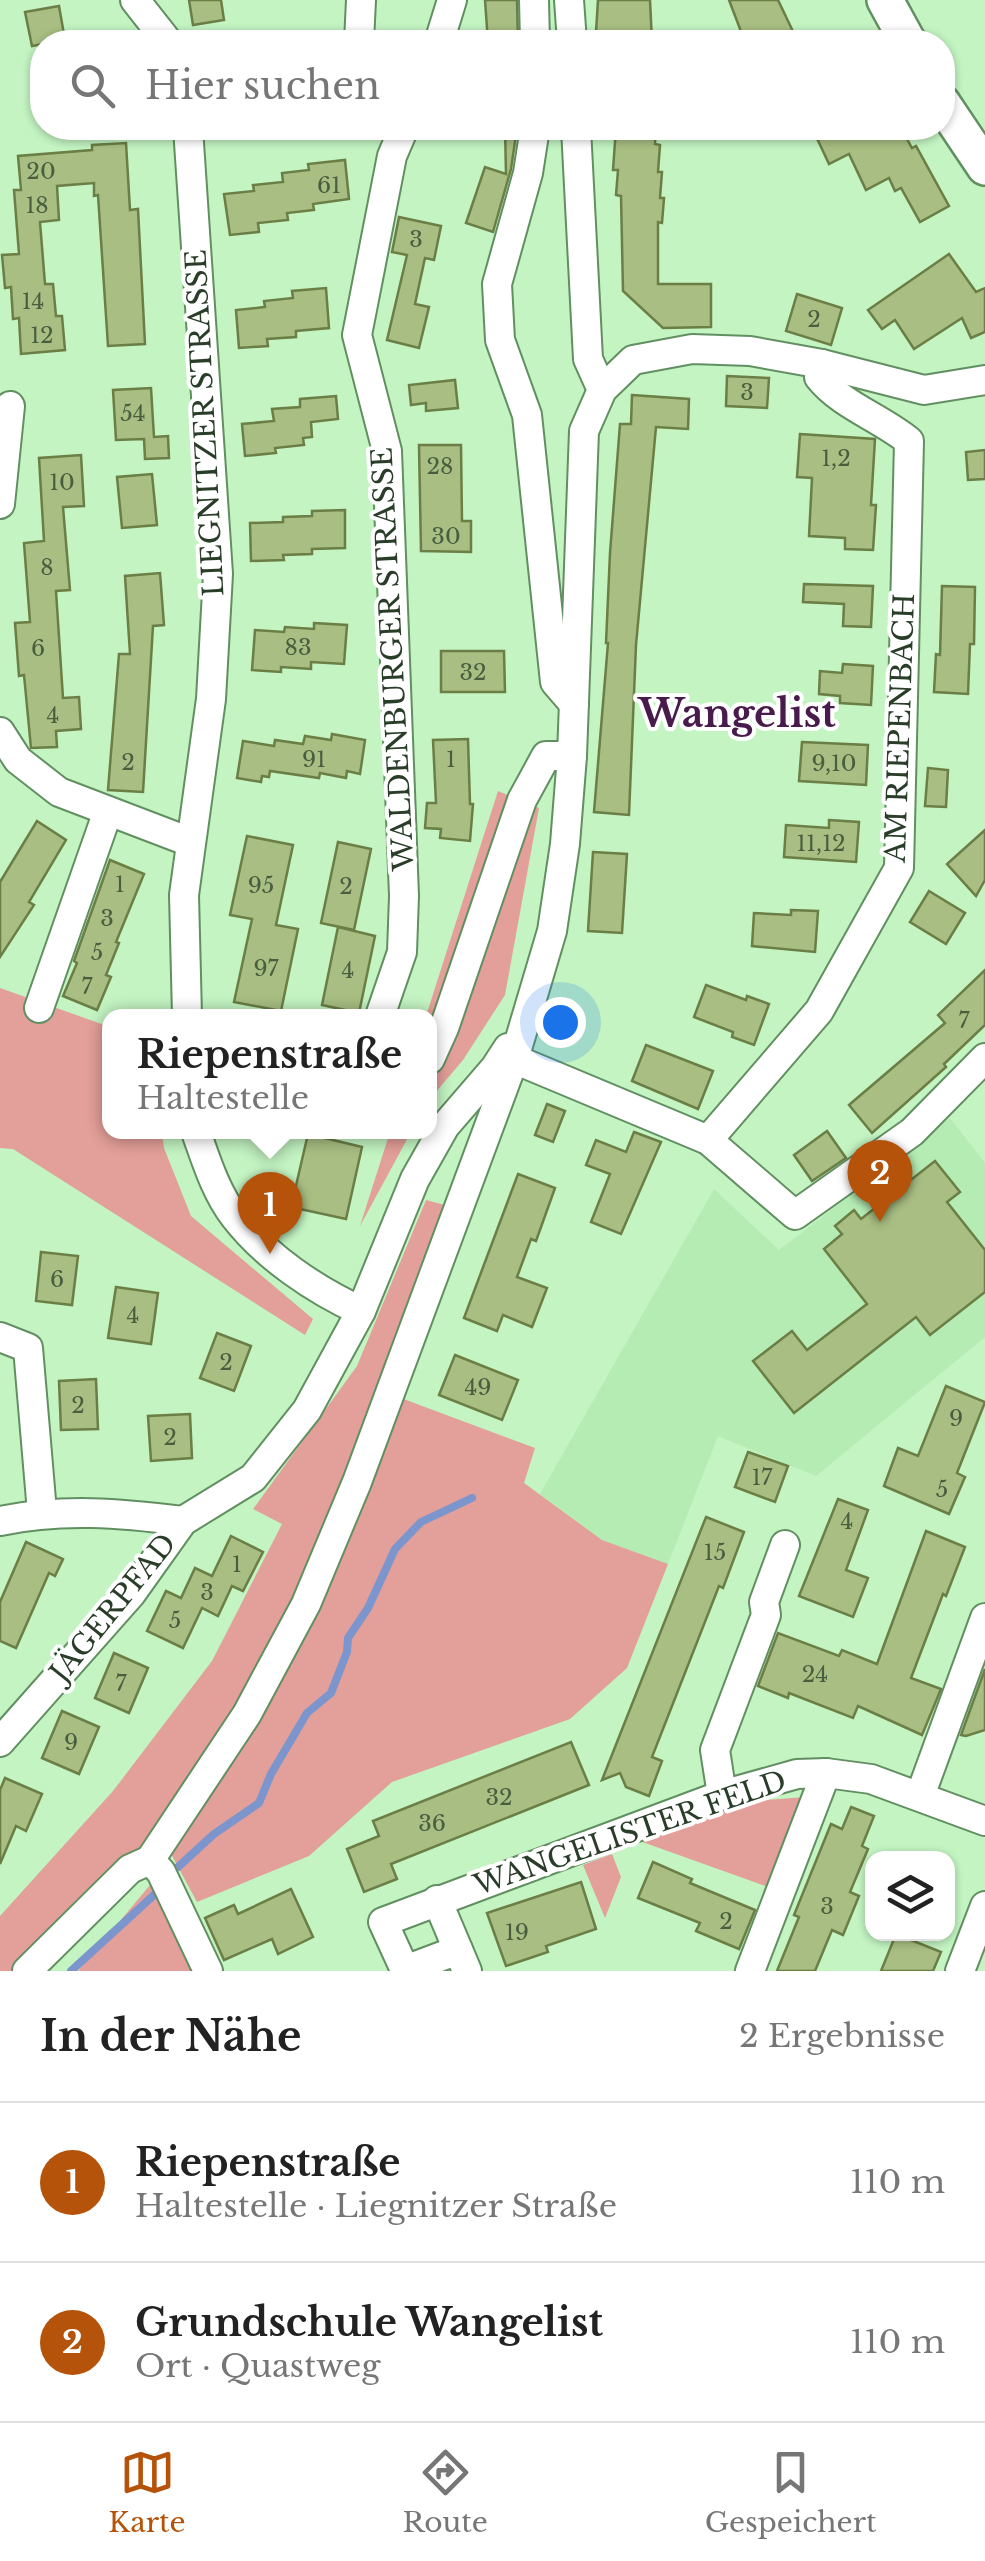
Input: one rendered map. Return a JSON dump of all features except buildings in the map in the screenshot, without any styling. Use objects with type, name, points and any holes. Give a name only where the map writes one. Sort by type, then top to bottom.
[{"type":"main road","points":[[886,0],[902,30]]},
{"type":"main road","points":[[955,122],[985,167]]},
{"type":"street","points":[[134,0],[158,30]]},
{"type":"street","points":[[360,30],[361,0]]},
{"type":"street","points":[[443,30],[452,0]]},
{"type":"street","points":[[534,0],[534,30]]},
{"type":"street","points":[[569,0],[571,30]]},
{"type":"street","name":"LIEGNITZER STRASSE","points":[[187,1009],[184,895],[211,699],[218,574],[189,140]]},
{"type":"street","name":"WALDENBURGER STRASSE","points":[[382,1009],[402,952],[403,876],[387,451],[357,335],[392,156],[399,140]]},
{"type":"street","points":[[533,140],[528,173],[497,284],[500,340],[527,415],[555,682],[574,704]]},
{"type":"street","points":[[577,140],[588,359],[602,390]]},
{"type":"street","points":[[26,1971],[130,1869],[150,1860],[247,1714],[306,1604],[357,1482],[470,1181],[514,1059],[552,931],[566,844],[572,756],[584,431],[602,390],[633,360],[692,348],[750,351],[822,364],[924,390],[985,380]]},
{"type":"street","name":"AM RIEPENBACH","points":[[708,1140],[820,1010],[899,868],[909,442],[888,424],[830,391],[819,377],[822,364]]},
{"type":"street","points":[[0,504],[10,406]]},
{"type":"street","points":[[0,732],[18,760],[59,792],[190,842]]},
{"type":"street","points":[[437,1043],[522,800],[546,756],[572,756]]},
{"type":"street","points":[[39,1008],[108,811]]},
{"type":"street","name":"JÄGERPFAD","points":[[0,1742],[131,1594],[183,1520],[252,1478],[307,1410],[360,1311],[414,1179],[445,1126],[496,1068],[525,1022]]},
{"type":"street","points":[[514,1059],[708,1140],[795,1215],[912,1132],[985,1058]]},
{"type":"street","points":[[198,1139],[210,1173],[234,1216],[270,1254],[360,1311]]},
{"type":"street","points":[[414,1179],[444,1163],[462,1166],[470,1181]]},
{"type":"street","points":[[0,1337],[28,1348],[42,1512]]},
{"type":"street","points":[[0,1521],[42,1512],[113,1512],[183,1520]]},
{"type":"street","points":[[722,1795],[715,1750],[766,1615],[764,1602],[785,1544]]},
{"type":"street","points":[[920,1796],[985,1618]]},
{"type":"street","points":[[750,1971],[826,1773]]},
{"type":"street","name":"WANGELISTER FELD","points":[[462,1961],[404,1970],[383,1922],[722,1795],[796,1774],[871,1779],[985,1821]]},
{"type":"street","points":[[150,1860],[161,1872],[208,1971]]},
{"type":"street","points":[[438,1900],[462,1961]]},
{"type":"street","points":[[960,1971],[985,1906]]},
{"type":"shaded area","points":[[498,791],[539,808],[505,995],[463,1060],[437,1091],[437,1009],[428,1009]]},
{"type":"shaded area","points":[[0,988],[102,1024],[102,1139],[163,1139],[191,1216],[313,1319],[305,1335],[13,1149],[0,1148]]},
{"type":"shaded area","points":[[950,1118],[985,1163],[985,1337],[816,1476],[718,1436],[668,1564],[602,1540],[540,1494],[714,1189],[779,1250]]},
{"type":"shaded area","points":[[388,1139],[407,1139],[360,1226]]},
{"type":"shaded area","points":[[426,1200],[445,1205],[304,1582],[240,1708],[145,1848],[23,1957],[13,1971],[0,1971],[0,1916],[113,1791],[212,1661],[282,1524],[253,1509],[357,1366]]},
{"type":"shaded area","points":[[390,1394],[535,1448],[524,1483],[602,1540],[668,1564],[627,1668],[570,1719],[392,1782],[309,1856],[197,1902],[170,1852],[247,1714]]},
{"type":"shaded area","points":[[806,1797],[768,1887],[634,1839],[725,1803]]},
{"type":"shaded area","points":[[612,1854],[621,1877],[605,1918],[583,1865]]},
{"type":"shaded area","points":[[161,1872],[208,1971],[78,1971]]},
{"type":"waterway","points":[[178,1867],[214,1834],[259,1803],[271,1774],[307,1713],[331,1693],[347,1652],[348,1638],[368,1608],[395,1549],[421,1522],[472,1498]]},
{"type":"waterway","points":[[71,1971],[154,1895]]},
{"type":"place","name":"Grundschule Wangelist","points":[[880,1222]]},
{"type":"place","name":"Riepenstraße","points":[[270,1254]]},
{"type":"district","name":"Wangelist","points":[[737,713]]}]
